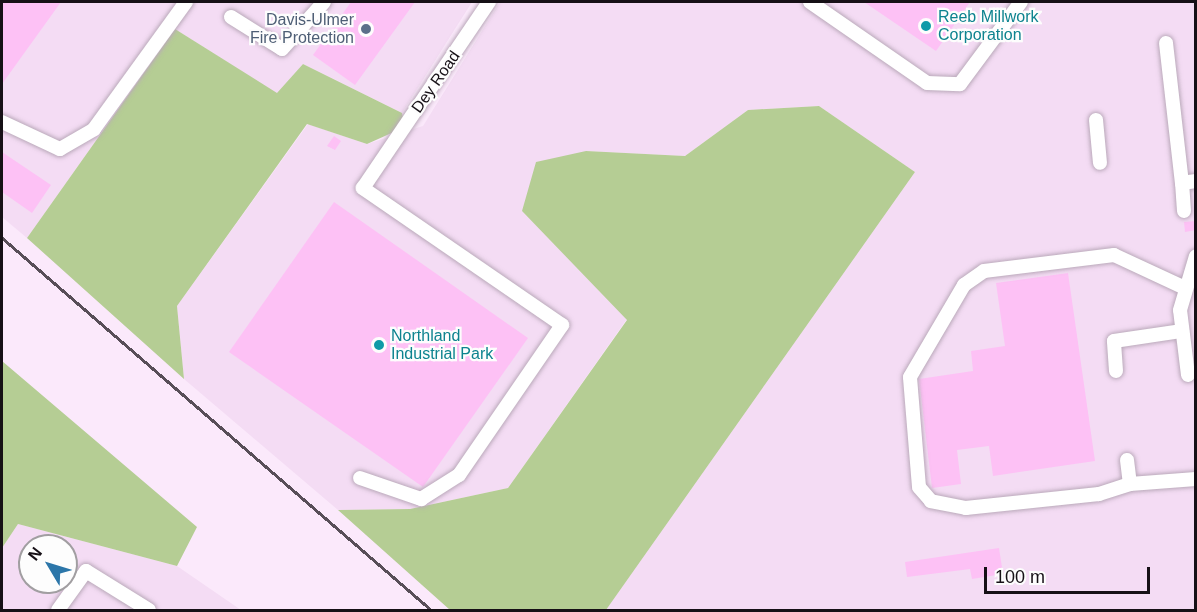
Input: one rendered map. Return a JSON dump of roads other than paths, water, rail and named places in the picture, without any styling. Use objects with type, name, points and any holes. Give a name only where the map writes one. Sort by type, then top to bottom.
[{"type":"street","points":[[2,122],[60,149],[94,129],[186,2]]},
{"type":"street","points":[[231,16],[282,49],[324,2]]},
{"type":"street","name":"Dey Road","points":[[360,478],[421,499],[459,475],[562,325],[363,188],[489,2]]},
{"type":"street","points":[[810,2],[927,83],[960,84],[1021,2]]},
{"type":"street","points":[[1166,43],[1189,182],[1184,211]]},
{"type":"street","points":[[1096,120],[1100,164]]},
{"type":"street","points":[[1190,280],[1114,255],[984,271],[964,285],[910,377],[919,487],[931,501],[966,508],[1099,494],[1130,484],[1196,479]]},
{"type":"street","points":[[1190,363],[1182,331],[1196,256]]},
{"type":"street","points":[[1116,371],[1114,341],[1182,331]]},
{"type":"street","points":[[1127,460],[1130,484]]},
{"type":"street","points":[[62,609],[86,571],[149,610]]},
{"type":"railway","points":[[2,238],[431,610]]},
{"type":"place","name":"Reeb Millwork Corporation","points":[[926,26]]},
{"type":"place","name":"Davis-Ulmer Fire Protection","points":[[366,29]]},
{"type":"place","name":"Northland Industrial Park","points":[[379,345]]}]
